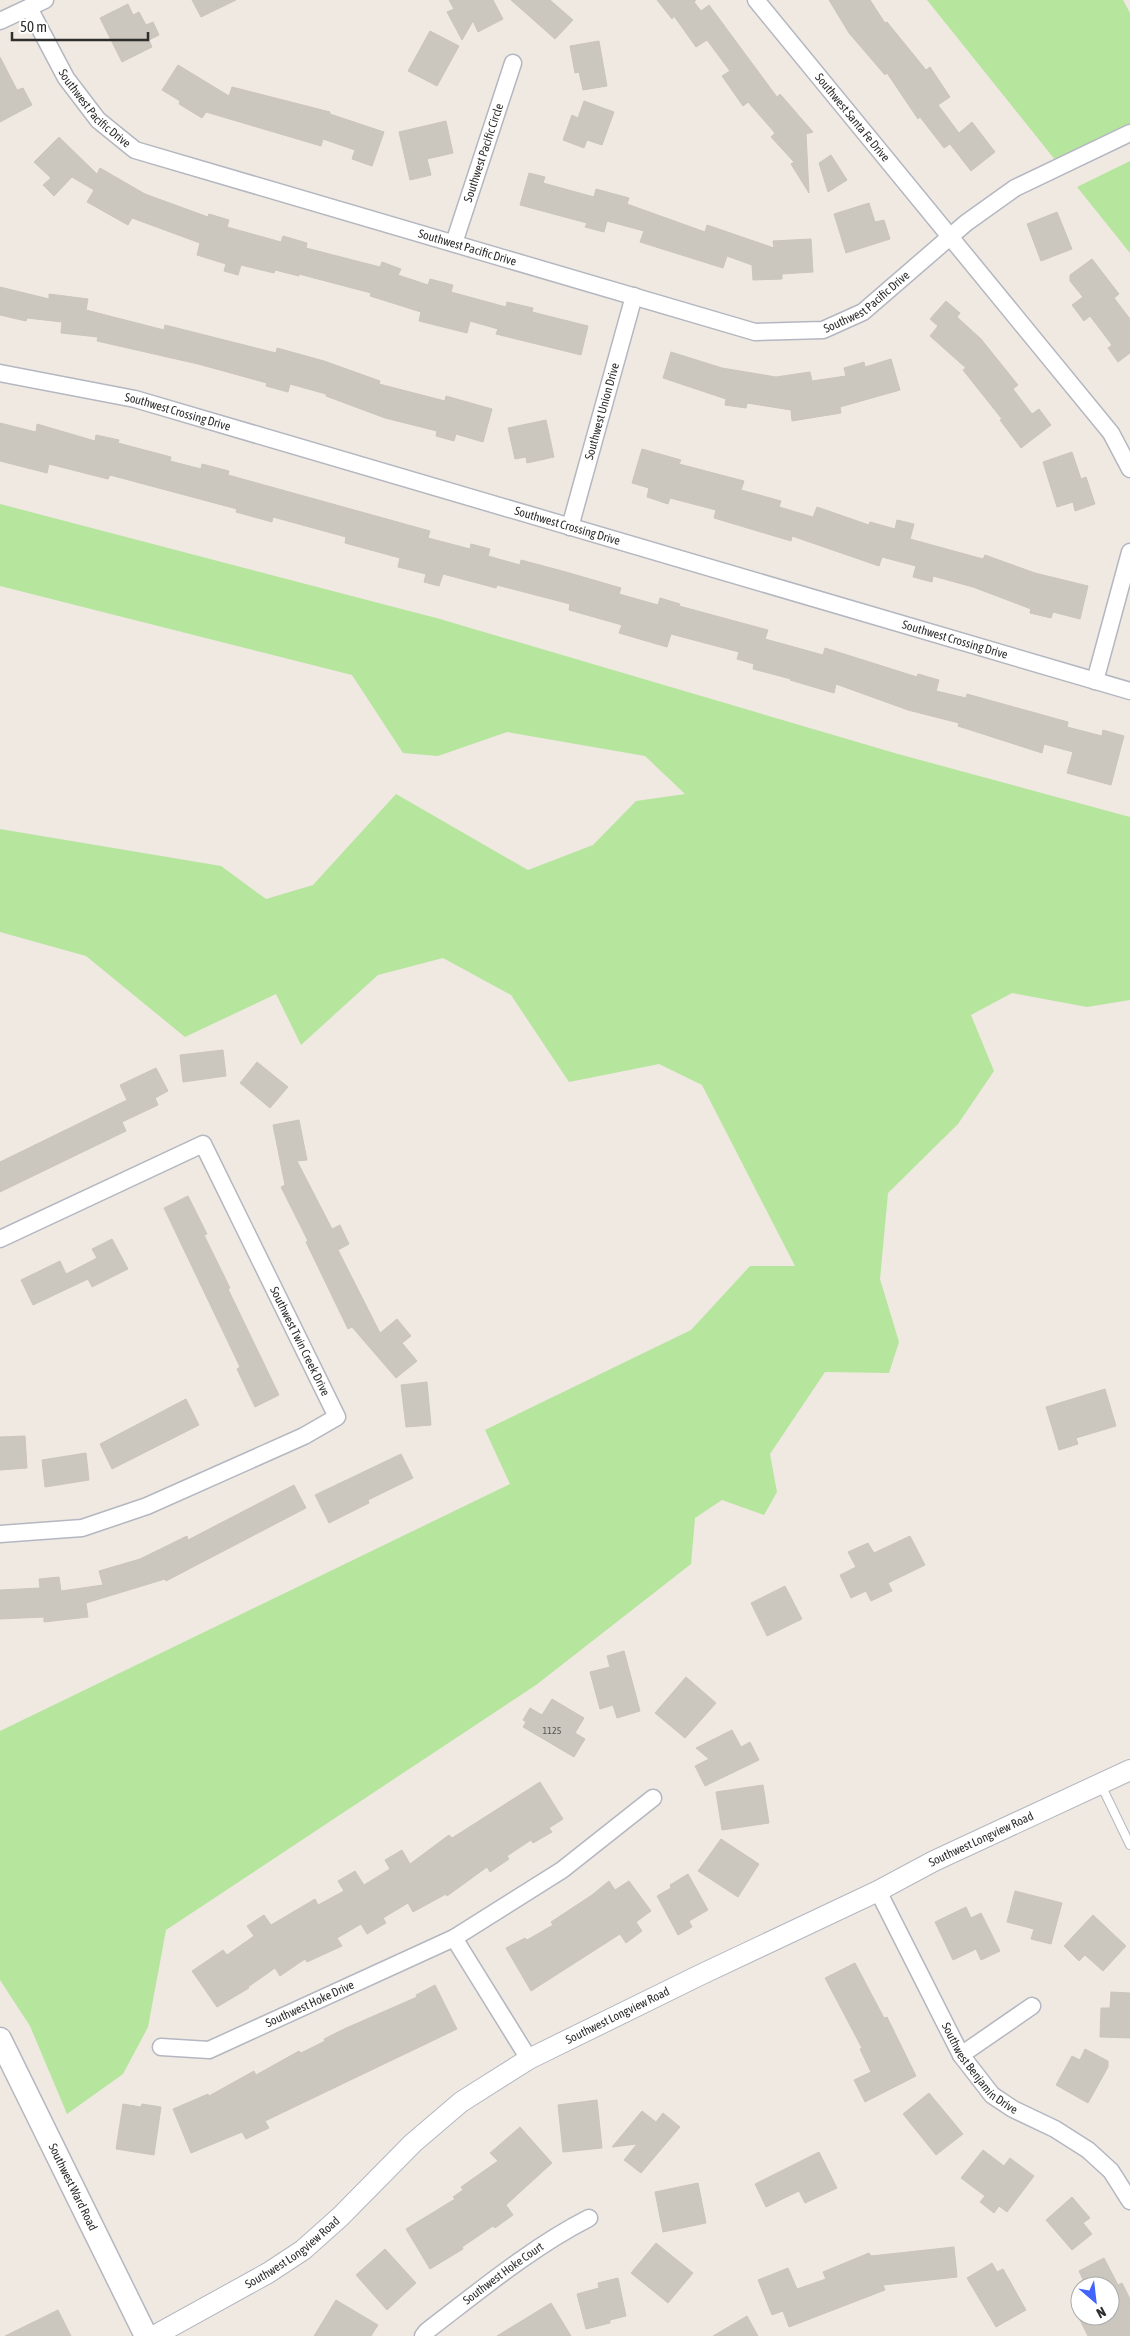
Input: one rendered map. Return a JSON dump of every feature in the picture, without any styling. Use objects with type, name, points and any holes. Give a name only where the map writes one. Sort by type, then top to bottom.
[{"type":"main road","name":"Southwest Ward Road","points":[[0,2038],[146,2336]]},
{"type":"street","points":[[0,21],[45,0]]},
{"type":"street","name":"Southwest Santa Fe Drive","points":[[756,0],[1111,433],[1130,469]]},
{"type":"street","name":"Southwest Pacific Drive","points":[[29,8],[66,78],[98,120],[135,150],[755,332],[823,330],[863,312],[950,237]]},
{"type":"street","name":"Southwest Pacific Circle","points":[[454,243],[513,63]]},
{"type":"street","points":[[950,237],[973,218],[1022,185],[1130,133]]},
{"type":"street","name":"Southwest Union Drive","points":[[570,527],[634,296]]},
{"type":"street","name":"Southwest Crossing Drive","points":[[0,373],[135,399],[1130,691]]},
{"type":"street","points":[[1095,681],[1130,552]]},
{"type":"street","name":"Southwest Twin Creek Drive","points":[[0,1239],[203,1144],[337,1417],[304,1436],[147,1506],[82,1528],[0,1534]]},
{"type":"street","name":"Southwest Longview Road","points":[[154,2336],[268,2273],[303,2250],[340,2217],[413,2143],[462,2102],[529,2059],[700,1975],[878,1891],[934,1861],[1130,1770]]},
{"type":"street","name":"Southwest Hoke Drive","points":[[161,2047],[209,2050],[454,1938],[562,1870],[653,1798]]},
{"type":"street","name":"Southwest Benjamin Drive","points":[[878,1891],[961,2055],[992,2095],[1013,2109],[1054,2129],[1088,2150],[1111,2171],[1130,2201]]},
{"type":"street","points":[[454,1938],[529,2059]]},
{"type":"street","points":[[961,2055],[1032,2006]]},
{"type":"street","name":"Southwest Hoke Court","points":[[423,2336],[505,2272],[574,2225],[589,2218]]},
{"type":"lane","points":[[1100,1784],[1130,1845]]},
{"type":"green space","points":[[927,0],[1123,0],[1130,13],[1130,131],[1060,166]]},
{"type":"green space","points":[[1130,161],[1130,253],[1077,187]]},
{"type":"green space","points":[[0,504],[440,619],[898,754],[1130,817],[1130,1000],[1087,1007],[1012,993],[971,1015],[994,1071],[958,1124],[888,1193],[880,1279],[899,1342],[889,1373],[825,1372],[770,1454],[777,1492],[764,1515],[722,1500],[695,1518],[691,1564],[536,1685],[166,1930],[148,2027],[123,2074],[67,2114],[30,2026],[0,1980],[0,1731],[510,1484],[485,1430],[691,1330],[750,1266],[795,1266],[702,1085],[659,1064],[569,1082],[511,995],[443,958],[378,975],[301,1045],[276,994],[185,1037],[86,956],[0,932],[0,829],[221,866],[266,899],[313,885],[396,794],[528,870],[593,845],[636,801],[685,794],[645,756],[507,732],[438,756],[403,753],[352,675],[0,586]]},
{"type":"building","points":[[192,0],[236,0],[201,17]]},
{"type":"building","points":[[449,0],[493,0],[503,19],[478,32],[473,21],[462,40],[447,12],[454,9]]},
{"type":"building","points":[[511,0],[550,0],[573,20],[555,39]]},
{"type":"building","points":[[657,0],[696,0],[694,2],[701,11],[709,5],[777,97],[780,94],[813,132],[806,134],[809,193],[791,164],[794,162],[771,137],[775,133],[748,102],[743,106],[722,76],[730,71],[707,40],[696,47],[674,16],[672,19]]},
{"type":"building","points":[[829,0],[870,0],[885,23],[887,22],[926,70],[930,67],[950,97],[938,105],[959,133],[972,122],[995,152],[971,171],[950,144],[944,148],[920,117],[918,119],[887,73],[885,75],[849,33]]},
{"type":"building","points":[[128,4],[133,15],[139,12],[146,25],[153,22],[159,35],[149,40],[152,47],[122,62],[100,18]]},
{"type":"building","points":[[430,31],[459,46],[437,86],[408,71]]},
{"type":"building","points":[[599,41],[607,86],[583,90],[579,72],[575,73],[570,46]]},
{"type":"building","points":[[0,57],[17,90],[23,88],[32,105],[0,122]]},
{"type":"building","points":[[178,65],[229,96],[232,87],[330,112],[330,114],[384,132],[372,166],[352,159],[355,150],[323,139],[321,146],[206,112],[202,118],[179,104],[180,101],[162,90]]},
{"type":"building","points":[[584,101],[614,112],[602,145],[587,140],[584,148],[563,140],[572,115],[578,118]]},
{"type":"building","points":[[446,121],[453,153],[427,159],[431,175],[410,180],[399,132]]},
{"type":"building","points":[[59,137],[97,174],[100,168],[145,194],[208,217],[209,214],[229,220],[227,227],[281,242],[283,236],[307,243],[306,248],[380,267],[382,262],[401,269],[398,275],[428,285],[430,279],[453,285],[451,292],[506,307],[507,302],[533,308],[532,312],[588,326],[581,355],[496,334],[498,329],[470,321],[467,333],[419,321],[421,312],[370,296],[371,293],[299,274],[299,276],[275,270],[274,273],[241,265],[238,275],[224,271],[226,264],[197,255],[200,243],[132,218],[128,225],[87,202],[94,190],[72,177],[54,196],[43,185],[51,178],[34,162]]},
{"type":"building","points":[[831,155],[847,180],[828,192],[819,163]]},
{"type":"building","points":[[529,173],[545,177],[543,183],[594,197],[596,189],[629,198],[627,204],[705,232],[707,225],[774,248],[773,241],[811,239],[813,272],[782,274],[782,279],[753,280],[752,265],[727,256],[723,268],[640,242],[644,231],[607,221],[604,232],[585,227],[587,223],[520,205]]},
{"type":"building","points":[[869,203],[875,222],[884,220],[890,239],[846,253],[834,214]]},
{"type":"building","points":[[1057,212],[1072,249],[1041,261],[1027,224]]},
{"type":"building","points":[[1092,259],[1119,294],[1114,298],[1130,319],[1130,353],[1118,362],[1108,348],[1112,345],[1090,316],[1084,321],[1072,305],[1083,297],[1070,281],[1070,275]]},
{"type":"building","points":[[0,287],[49,299],[49,294],[88,299],[86,310],[164,330],[165,325],[276,353],[277,348],[324,361],[380,381],[379,384],[445,401],[446,396],[492,409],[483,442],[456,434],[454,441],[436,436],[437,431],[385,418],[326,396],[326,394],[290,384],[288,392],[266,386],[267,383],[198,364],[97,341],[98,337],[61,333],[62,322],[27,318],[26,321],[0,315]]},
{"type":"building","points":[[946,301],[960,313],[957,317],[981,339],[1018,385],[1013,389],[1032,414],[1039,409],[1051,425],[1021,448],[1000,420],[1002,419],[963,370],[966,368],[930,336],[938,326],[930,319]]},
{"type":"building","points":[[671,352],[722,368],[776,377],[810,372],[812,381],[846,376],[844,368],[864,362],[865,367],[891,359],[900,390],[840,407],[841,413],[792,421],[791,410],[747,403],[746,408],[725,405],[726,399],[663,378]]},
{"type":"building","points":[[546,420],[554,457],[527,463],[526,457],[515,459],[508,428]]},
{"type":"building","points":[[0,423],[36,432],[37,424],[95,441],[96,435],[119,440],[118,443],[171,457],[170,461],[201,469],[202,464],[229,471],[228,475],[430,531],[428,538],[470,549],[471,544],[490,549],[488,556],[520,565],[521,560],[621,588],[619,594],[658,605],[660,598],[680,604],[679,606],[768,630],[765,639],[823,655],[825,648],[917,677],[918,674],[939,680],[936,691],[966,698],[967,694],[1068,722],[1067,727],[1102,736],[1103,730],[1124,736],[1111,785],[1067,773],[1073,752],[1044,744],[1042,753],[958,726],[959,723],[908,710],[836,684],[834,693],[753,669],[754,664],[737,659],[739,652],[671,634],[667,647],[619,633],[622,625],[569,610],[570,604],[497,585],[496,588],[443,574],[439,586],[424,582],[426,574],[398,567],[400,558],[345,543],[346,537],[273,517],[272,522],[236,512],[237,509],[110,475],[108,479],[49,464],[47,473],[0,461]]},
{"type":"building","points":[[642,449],[681,460],[679,464],[744,481],[741,490],[781,501],[779,507],[813,517],[817,507],[869,525],[870,522],[895,529],[897,520],[914,524],[910,539],[983,559],[985,555],[1035,573],[1088,586],[1080,619],[1053,612],[1051,618],[1030,613],[1031,609],[973,587],[933,576],[932,582],[913,577],[916,566],[882,557],[879,566],[792,536],[791,541],[714,518],[716,510],[670,498],[668,504],[647,497],[649,488],[632,483]]},
{"type":"building","points":[[1072,452],[1081,479],[1086,477],[1095,504],[1075,511],[1073,502],[1057,507],[1043,462]]},
{"type":"building","points":[[223,1050],[226,1076],[183,1082],[180,1055]]},
{"type":"building","points":[[257,1062],[288,1087],[270,1108],[240,1083]]},
{"type":"building","points":[[156,1068],[168,1091],[155,1098],[158,1105],[122,1122],[126,1131],[0,1192],[0,1162],[127,1100],[120,1085]]},
{"type":"building","points":[[299,1120],[307,1160],[297,1161],[332,1229],[340,1225],[349,1244],[338,1250],[380,1333],[397,1319],[411,1336],[402,1343],[417,1361],[396,1378],[352,1327],[348,1329],[281,1187],[285,1185],[273,1125]]},
{"type":"building","points":[[188,1196],[207,1234],[204,1235],[230,1288],[228,1289],[279,1395],[255,1407],[237,1369],[240,1367],[164,1208]]},
{"type":"building","points":[[112,1239],[128,1269],[92,1287],[88,1279],[33,1305],[21,1280],[60,1261],[66,1274],[97,1258],[92,1249]]},
{"type":"building","points":[[427,1382],[431,1425],[406,1427],[401,1385]]},
{"type":"building","points":[[1105,1389],[1116,1426],[1076,1438],[1078,1444],[1059,1450],[1046,1407]]},
{"type":"building","points":[[186,1399],[199,1425],[112,1469],[100,1444]]},
{"type":"building","points":[[25,1436],[27,1468],[0,1470],[0,1437]]},
{"type":"building","points":[[86,1453],[89,1480],[45,1487],[42,1460]]},
{"type":"building","points":[[401,1454],[413,1478],[368,1500],[369,1503],[329,1523],[315,1495]]},
{"type":"building","points":[[294,1485],[306,1508],[166,1581],[165,1579],[86,1603],[88,1617],[44,1622],[44,1617],[0,1619],[0,1590],[40,1588],[39,1579],[59,1577],[61,1591],[103,1585],[99,1571],[140,1559],[187,1536],[188,1540]]},
{"type":"building","points":[[910,1536],[925,1565],[888,1583],[892,1591],[871,1601],[866,1591],[851,1598],[840,1575],[856,1567],[848,1552],[868,1543],[874,1553]]},
{"type":"building","points":[[785,1586],[802,1619],[767,1636],[751,1603]]},
{"type":"building","points":[[624,1651],[640,1711],[617,1718],[613,1705],[600,1709],[590,1672],[610,1667],[607,1656]]},
{"type":"building","points":[[686,1677],[716,1703],[685,1738],[655,1713]]},
{"type":"building","points":[[552,1699],[584,1718],[575,1733],[585,1739],[574,1757],[523,1727],[526,1722],[523,1720],[530,1708],[542,1715]]},
{"type":"building","points":[[732,1730],[741,1747],[750,1742],[759,1760],[705,1786],[695,1766],[709,1759],[696,1748]]},
{"type":"building","points":[[540,1782],[563,1819],[549,1828],[552,1832],[533,1843],[531,1840],[507,1856],[509,1859],[490,1872],[487,1867],[447,1896],[446,1894],[413,1912],[408,1903],[383,1918],[386,1923],[367,1934],[361,1924],[337,1938],[342,1946],[307,1962],[305,1959],[280,1976],[275,1968],[249,1988],[217,2007],[192,1971],[223,1950],[227,1955],[254,1936],[247,1926],[264,1915],[271,1925],[315,1899],[318,1905],[344,1891],[338,1881],[355,1871],[364,1885],[390,1869],[385,1860],[402,1850],[410,1864],[449,1835],[452,1838]]},
{"type":"building","points":[[763,1785],[769,1823],[722,1830],[716,1792]]},
{"type":"building","points":[[721,1839],[759,1864],[738,1897],[698,1871]]},
{"type":"building","points":[[688,1874],[708,1910],[689,1921],[692,1927],[678,1935],[657,1896],[671,1888],[670,1885]]},
{"type":"building","points":[[609,1881],[615,1890],[629,1881],[651,1911],[636,1922],[642,1931],[626,1943],[620,1934],[531,1991],[506,1948],[525,1938],[527,1940],[553,1925],[551,1922],[592,1895]]},
{"type":"building","points":[[1015,1891],[1062,1903],[1051,1944],[1031,1939],[1034,1929],[1007,1922]]},
{"type":"building","points":[[966,1907],[971,1918],[981,1913],[1000,1951],[981,1960],[976,1949],[953,1960],[935,1922]]},
{"type":"building","points":[[1093,1915],[1126,1946],[1103,1971],[1085,1955],[1079,1961],[1064,1946]]},
{"type":"building","points":[[855,1963],[884,2018],[887,2017],[916,2076],[865,2102],[854,2080],[871,2072],[860,2049],[862,2048],[825,1978]]},
{"type":"building","points":[[435,1985],[457,2029],[265,2121],[269,2128],[246,2139],[242,2132],[191,2153],[173,2109],[208,2094],[209,2096],[254,2071],[256,2075],[299,2051],[301,2053],[325,2041],[324,2039],[344,2029],[417,1997],[416,1995]]},
{"type":"building","points":[[1111,1992],[1130,1993],[1130,2038],[1100,2037],[1101,2008],[1110,2008]]},
{"type":"building","points":[[1085,2049],[1108,2061],[1108,2067],[1088,2103],[1056,2085],[1072,2056],[1080,2060]]},
{"type":"building","points":[[929,2093],[963,2134],[936,2155],[903,2114]]},
{"type":"building","points":[[597,2100],[602,2148],[563,2152],[558,2105]]},
{"type":"building","points":[[123,2104],[141,2107],[142,2104],[161,2107],[154,2155],[116,2149]]},
{"type":"building","points":[[642,2111],[656,2122],[663,2113],[680,2127],[641,2173],[624,2160],[637,2144],[612,2147]]},
{"type":"building","points":[[520,2127],[552,2163],[506,2205],[513,2215],[495,2228],[493,2226],[462,2247],[463,2249],[430,2269],[406,2229],[455,2199],[453,2197],[463,2190],[461,2187],[498,2161],[490,2153]]},
{"type":"building","points":[[983,2150],[1004,2166],[1010,2158],[1034,2176],[1007,2212],[999,2206],[994,2213],[980,2202],[985,2196],[961,2178]]},
{"type":"building","points":[[819,2152],[837,2188],[805,2203],[799,2191],[766,2207],[755,2184]]},
{"type":"building","points":[[698,2183],[706,2223],[663,2232],[655,2192]]},
{"type":"building","points":[[1072,2197],[1090,2218],[1083,2223],[1092,2234],[1072,2250],[1046,2220]]},
{"type":"building","points":[[656,2243],[693,2273],[668,2303],[631,2273]]},
{"type":"building","points":[[954,2247],[957,2277],[883,2285],[885,2290],[789,2327],[783,2311],[772,2315],[758,2280],[788,2268],[797,2289],[826,2279],[823,2272],[869,2253],[871,2256]]},
{"type":"building","points":[[385,2249],[416,2283],[387,2310],[356,2275]]},
{"type":"building","points":[[1104,2258],[1113,2276],[1081,2276],[1079,2271]]},
{"type":"building","points":[[992,2263],[997,2272],[1003,2269],[1026,2310],[996,2327],[967,2278]]},
{"type":"building","points":[[618,2278],[626,2316],[610,2320],[610,2323],[586,2329],[577,2294],[599,2288],[598,2283]]},
{"type":"building","points":[[1122,2283],[1130,2299],[1130,2336],[1088,2336],[1083,2326],[1120,2326],[1120,2284]]},
{"type":"building","points":[[336,2300],[378,2325],[371,2336],[314,2336]]},
{"type":"building","points":[[551,2303],[571,2336],[497,2336]]},
{"type":"building","points":[[58,2310],[71,2336],[5,2336]]},
{"type":"building","points":[[747,2316],[758,2336],[713,2336]]}]
